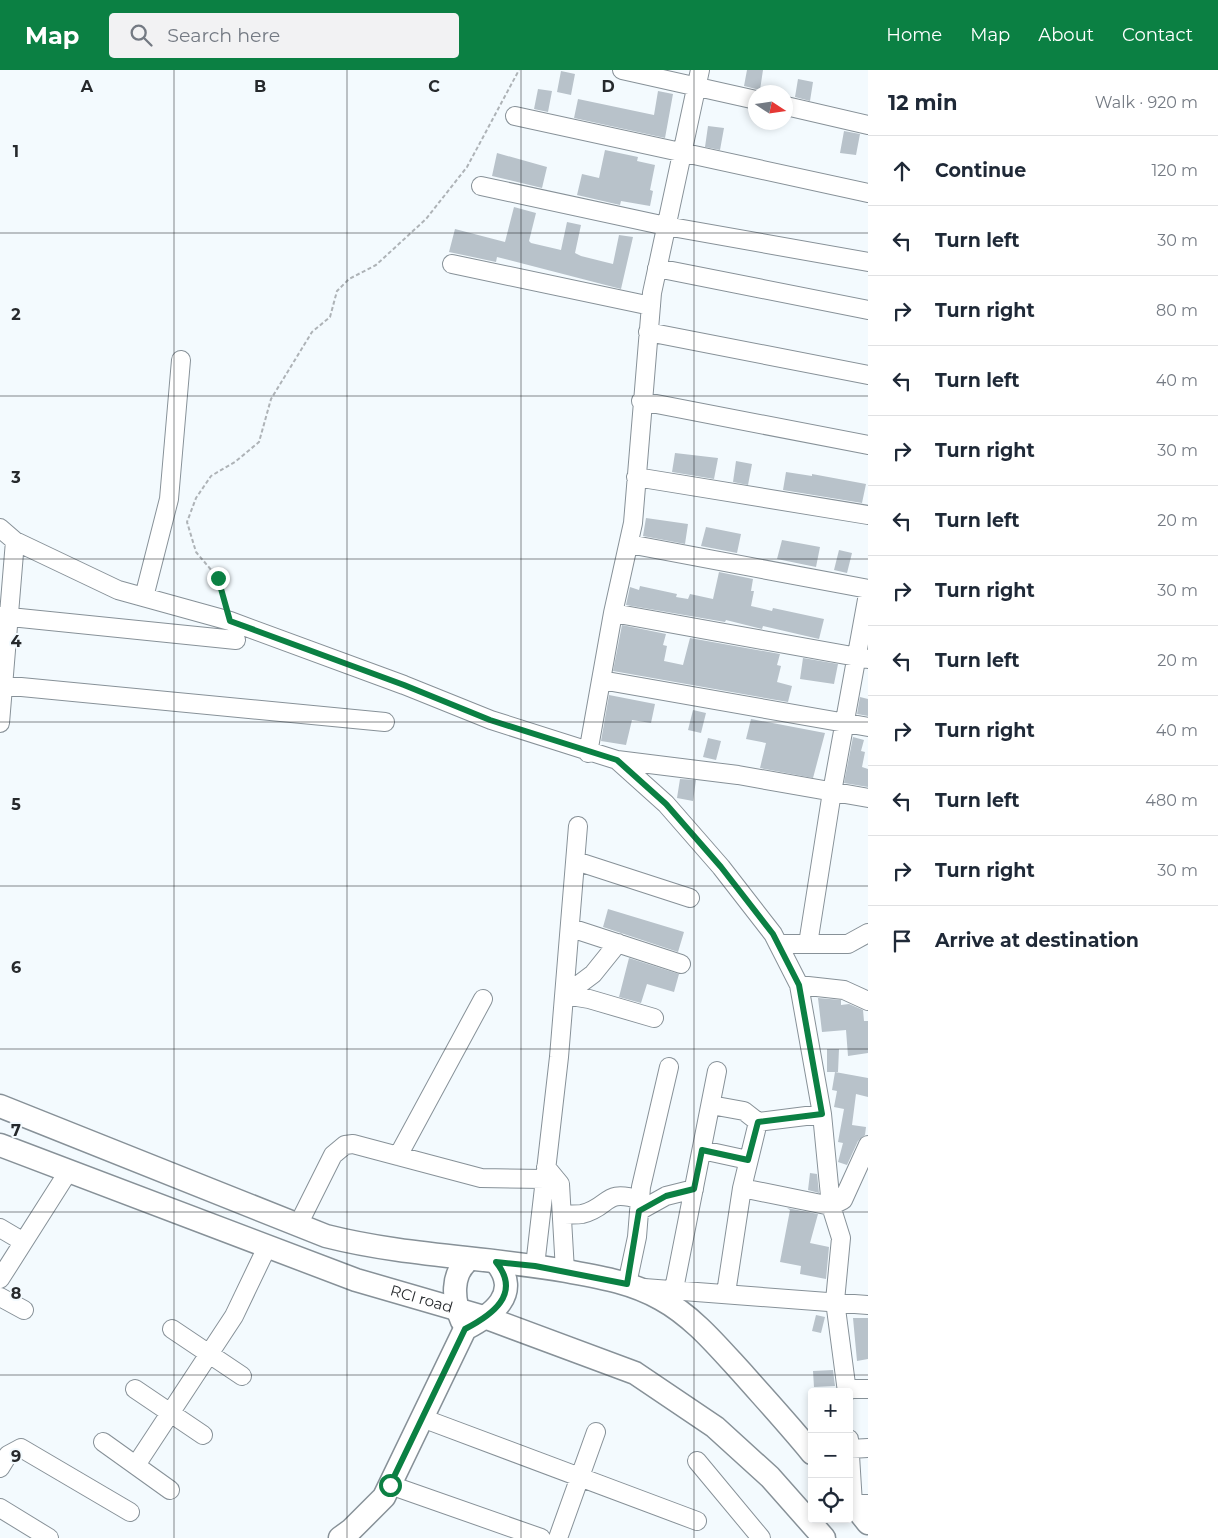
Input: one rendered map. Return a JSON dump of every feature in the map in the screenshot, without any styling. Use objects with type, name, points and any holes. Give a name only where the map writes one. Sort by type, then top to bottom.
[{"type":"main road","points":[[1,1146],[7,1109],[326,1236],[365,1246],[535,1266],[632,1286],[661,1299],[698,1327],[751,1383],[808,1448]]},
{"type":"main road","name":"RCI road","points":[[1,1146],[461,1319]]},
{"type":"main road","points":[[340,1538],[351,1530],[384,1497],[422,1418],[461,1319],[455,1298],[458,1272],[470,1259]]},
{"type":"main road","points":[[487,1318],[499,1305],[505,1292],[506,1280],[496,1262]]},
{"type":"main road","points":[[461,1319],[487,1318],[635,1372],[715,1426],[770,1477],[824,1538]]},
{"type":"main road","points":[[857,1502],[868,1523]]},
{"type":"street","points":[[622,70],[698,78],[748,97]]},
{"type":"street","points":[[588,753],[613,613],[629,544],[641,401],[657,268],[698,78]]},
{"type":"street","points":[[793,108],[868,125]]},
{"type":"street","points":[[515,116],[868,193]]},
{"type":"street","points":[[480,186],[666,226],[868,262]]},
{"type":"street","points":[[452,264],[651,306]]},
{"type":"street","points":[[657,268],[868,310]]},
{"type":"street","points":[[648,332],[868,375]]},
{"type":"street","points":[[144,597],[169,499],[181,360]]},
{"type":"street","points":[[641,401],[868,445]]},
{"type":"street","points":[[636,477],[868,515]]},
{"type":"street","points":[[0,528],[14,541],[118,590],[230,621],[404,685],[490,720],[588,753],[617,760],[738,775],[868,798]]},
{"type":"street","points":[[0,723],[6,567],[14,541]]},
{"type":"street","points":[[629,544],[868,589]]},
{"type":"street","points":[[811,944],[832,792],[845,722],[862,658],[868,594]]},
{"type":"street","points":[[613,613],[862,658]]},
{"type":"street","points":[[4,617],[236,640]]},
{"type":"street","points":[[601,680],[868,727]]},
{"type":"street","points":[[2,686],[385,722]]},
{"type":"street","points":[[617,760],[666,804],[709,853],[773,934],[799,985],[822,1114],[831,1206],[841,1238],[835,1301],[847,1388]]},
{"type":"street","points":[[535,1266],[565,995],[578,826]]},
{"type":"street","points":[[576,861],[690,898]]},
{"type":"street","points":[[571,928],[681,964]]},
{"type":"street","points":[[778,944],[848,944],[868,933]]},
{"type":"street","points":[[565,995],[593,974],[618,943]]},
{"type":"street","points":[[799,985],[844,990],[868,1001]]},
{"type":"street","points":[[565,995],[590,999],[654,1018]]},
{"type":"street","points":[[398,1156],[483,999]]},
{"type":"street","points":[[669,1067],[640,1205],[632,1286],[868,1305]]},
{"type":"street","points":[[674,1289],[717,1071]]},
{"type":"street","points":[[711,1105],[744,1111],[758,1122],[822,1114]]},
{"type":"street","points":[[726,1293],[742,1188],[758,1122]]},
{"type":"street","points":[[298,1225],[333,1155],[339,1148],[353,1144],[480,1178],[546,1173],[560,1184],[565,1271]]},
{"type":"street","points":[[742,1188],[831,1206],[843,1200],[868,1145]]},
{"type":"street","points":[[702,1150],[748,1160]]},
{"type":"street","points":[[0,1279],[68,1172]]},
{"type":"street","points":[[640,1205],[694,1189]]},
{"type":"street","points":[[562,1215],[582,1214],[610,1196],[624,1195],[640,1205]]},
{"type":"street","points":[[0,1228],[22,1242]]},
{"type":"street","points":[[136,1465],[234,1316],[267,1247]]},
{"type":"street","points":[[0,1297],[24,1310]]},
{"type":"street","points":[[172,1329],[242,1376]]},
{"type":"street","points":[[135,1388],[203,1435]]},
{"type":"street","points":[[853,1390],[868,1389]]},
{"type":"street","points":[[422,1418],[696,1521]]},
{"type":"street","points":[[558,1538],[596,1432]]},
{"type":"street","points":[[104,1442],[170,1490]]},
{"type":"street","points":[[0,1468],[8,1455],[21,1448],[130,1512]]},
{"type":"street","points":[[853,1449],[868,1448]]},
{"type":"street","points":[[697,1462],[761,1538]]},
{"type":"street","points":[[853,1472],[857,1502]]},
{"type":"street","points":[[390,1485],[541,1538]]},
{"type":"street","points":[[0,1508],[49,1538]]},
{"type":"path","points":[[230,621],[218,578],[196,552],[187,522],[196,498],[211,476],[235,462],[259,442],[271,399],[312,332],[330,317],[337,291],[349,279],[376,265],[426,219],[467,167],[519,70]]},
{"type":"building","points":[[747,70],[763,70],[761,85],[744,86]]},
{"type":"building","points":[[561,71],[575,74],[571,95],[557,92]]},
{"type":"building","points":[[798,79],[813,82],[810,101],[795,97]]},
{"type":"building","points":[[538,89],[552,91],[548,112],[534,109]]},
{"type":"building","points":[[658,91],[673,94],[665,138],[574,118],[578,99],[654,115]]},
{"type":"building","points":[[708,126],[724,128],[720,150],[705,147]]},
{"type":"building","points":[[844,131],[860,134],[856,155],[840,153]]},
{"type":"building","points":[[605,150],[638,157],[637,161],[655,165],[650,190],[653,191],[650,206],[621,201],[620,205],[577,195],[582,174],[599,178]]},
{"type":"building","points":[[497,153],[547,167],[542,188],[492,176]]},
{"type":"building","points":[[514,207],[536,213],[529,241],[531,243],[561,250],[567,222],[581,225],[575,253],[581,256],[613,264],[619,235],[633,237],[621,289],[497,257],[496,262],[449,252],[455,229],[505,242]]},
{"type":"building","points":[[675,453],[718,458],[714,479],[672,472]]},
{"type":"building","points":[[736,461],[752,464],[748,485],[733,482]]},
{"type":"building","points":[[786,472],[812,476],[812,474],[866,484],[862,503],[783,490]]},
{"type":"building","points":[[646,518],[688,524],[685,544],[643,536]]},
{"type":"building","points":[[706,527],[741,534],[737,553],[701,546]]},
{"type":"building","points":[[782,540],[820,547],[816,567],[777,559]]},
{"type":"building","points":[[839,550],[852,553],[847,573],[834,570]]},
{"type":"building","points":[[719,572],[753,579],[751,591],[754,591],[751,606],[772,611],[773,608],[824,619],[819,639],[763,626],[762,629],[726,620],[725,622],[626,605],[630,587],[639,590],[640,586],[677,594],[676,597],[688,599],[690,594],[713,599]]},
{"type":"building","points":[[622,625],[666,634],[663,645],[667,646],[664,661],[683,665],[690,638],[780,654],[777,665],[781,666],[777,682],[792,686],[788,702],[613,671]]},
{"type":"building","points":[[803,658],[838,664],[834,684],[800,679]]},
{"type":"building","points":[[609,695],[655,704],[651,723],[632,720],[626,745],[601,741]]},
{"type":"building","points":[[860,697],[868,699],[868,716],[857,714]]},
{"type":"building","points":[[693,710],[706,713],[701,733],[688,730]]},
{"type":"building","points":[[751,719],[825,733],[813,778],[760,768],[766,743],[746,739]]},
{"type":"building","points":[[853,737],[864,740],[861,751],[865,752],[862,767],[868,769],[868,787],[844,783]]},
{"type":"building","points":[[708,738],[721,741],[716,760],[703,757]]},
{"type":"building","points":[[680,779],[696,780],[693,801],[677,798]]},
{"type":"building","points":[[608,909],[684,932],[678,952],[603,927]]},
{"type":"building","points":[[629,958],[679,974],[674,992],[647,984],[641,1003],[619,997]]},
{"type":"building","points":[[818,998],[841,1000],[841,1005],[849,1004],[863,1010],[864,1021],[868,1021],[868,1053],[848,1056],[846,1030],[822,1032]]},
{"type":"building","points":[[827,1049],[839,1049],[838,1072],[827,1072]]},
{"type":"building","points":[[835,1072],[868,1078],[868,1097],[856,1094],[852,1125],[866,1127],[865,1135],[858,1141],[847,1165],[838,1162],[843,1143],[838,1142],[844,1109],[834,1107],[837,1091],[832,1090]]},
{"type":"building","points":[[810,1173],[817,1174],[819,1193],[808,1190]]},
{"type":"building","points":[[787,1208],[818,1214],[810,1243],[829,1247],[826,1279],[800,1274],[801,1266],[780,1262],[790,1210]]},
{"type":"building","points":[[816,1315],[825,1317],[821,1333],[812,1331]]},
{"type":"building","points":[[853,1318],[868,1318],[868,1359],[857,1361]]},
{"type":"building","points":[[833,1370],[835,1386],[814,1387],[813,1371]]},
{"type":"route","points":[[218,578],[230,621],[404,685],[490,720],[588,753],[617,760],[666,804],[721,867],[773,934],[799,985],[822,1114],[758,1122],[748,1160],[702,1150],[694,1189],[666,1196],[639,1211],[627,1284],[605,1278],[535,1266],[496,1262],[503,1270],[506,1280],[505,1292],[499,1305],[487,1318],[465,1329],[390,1485]]}]
